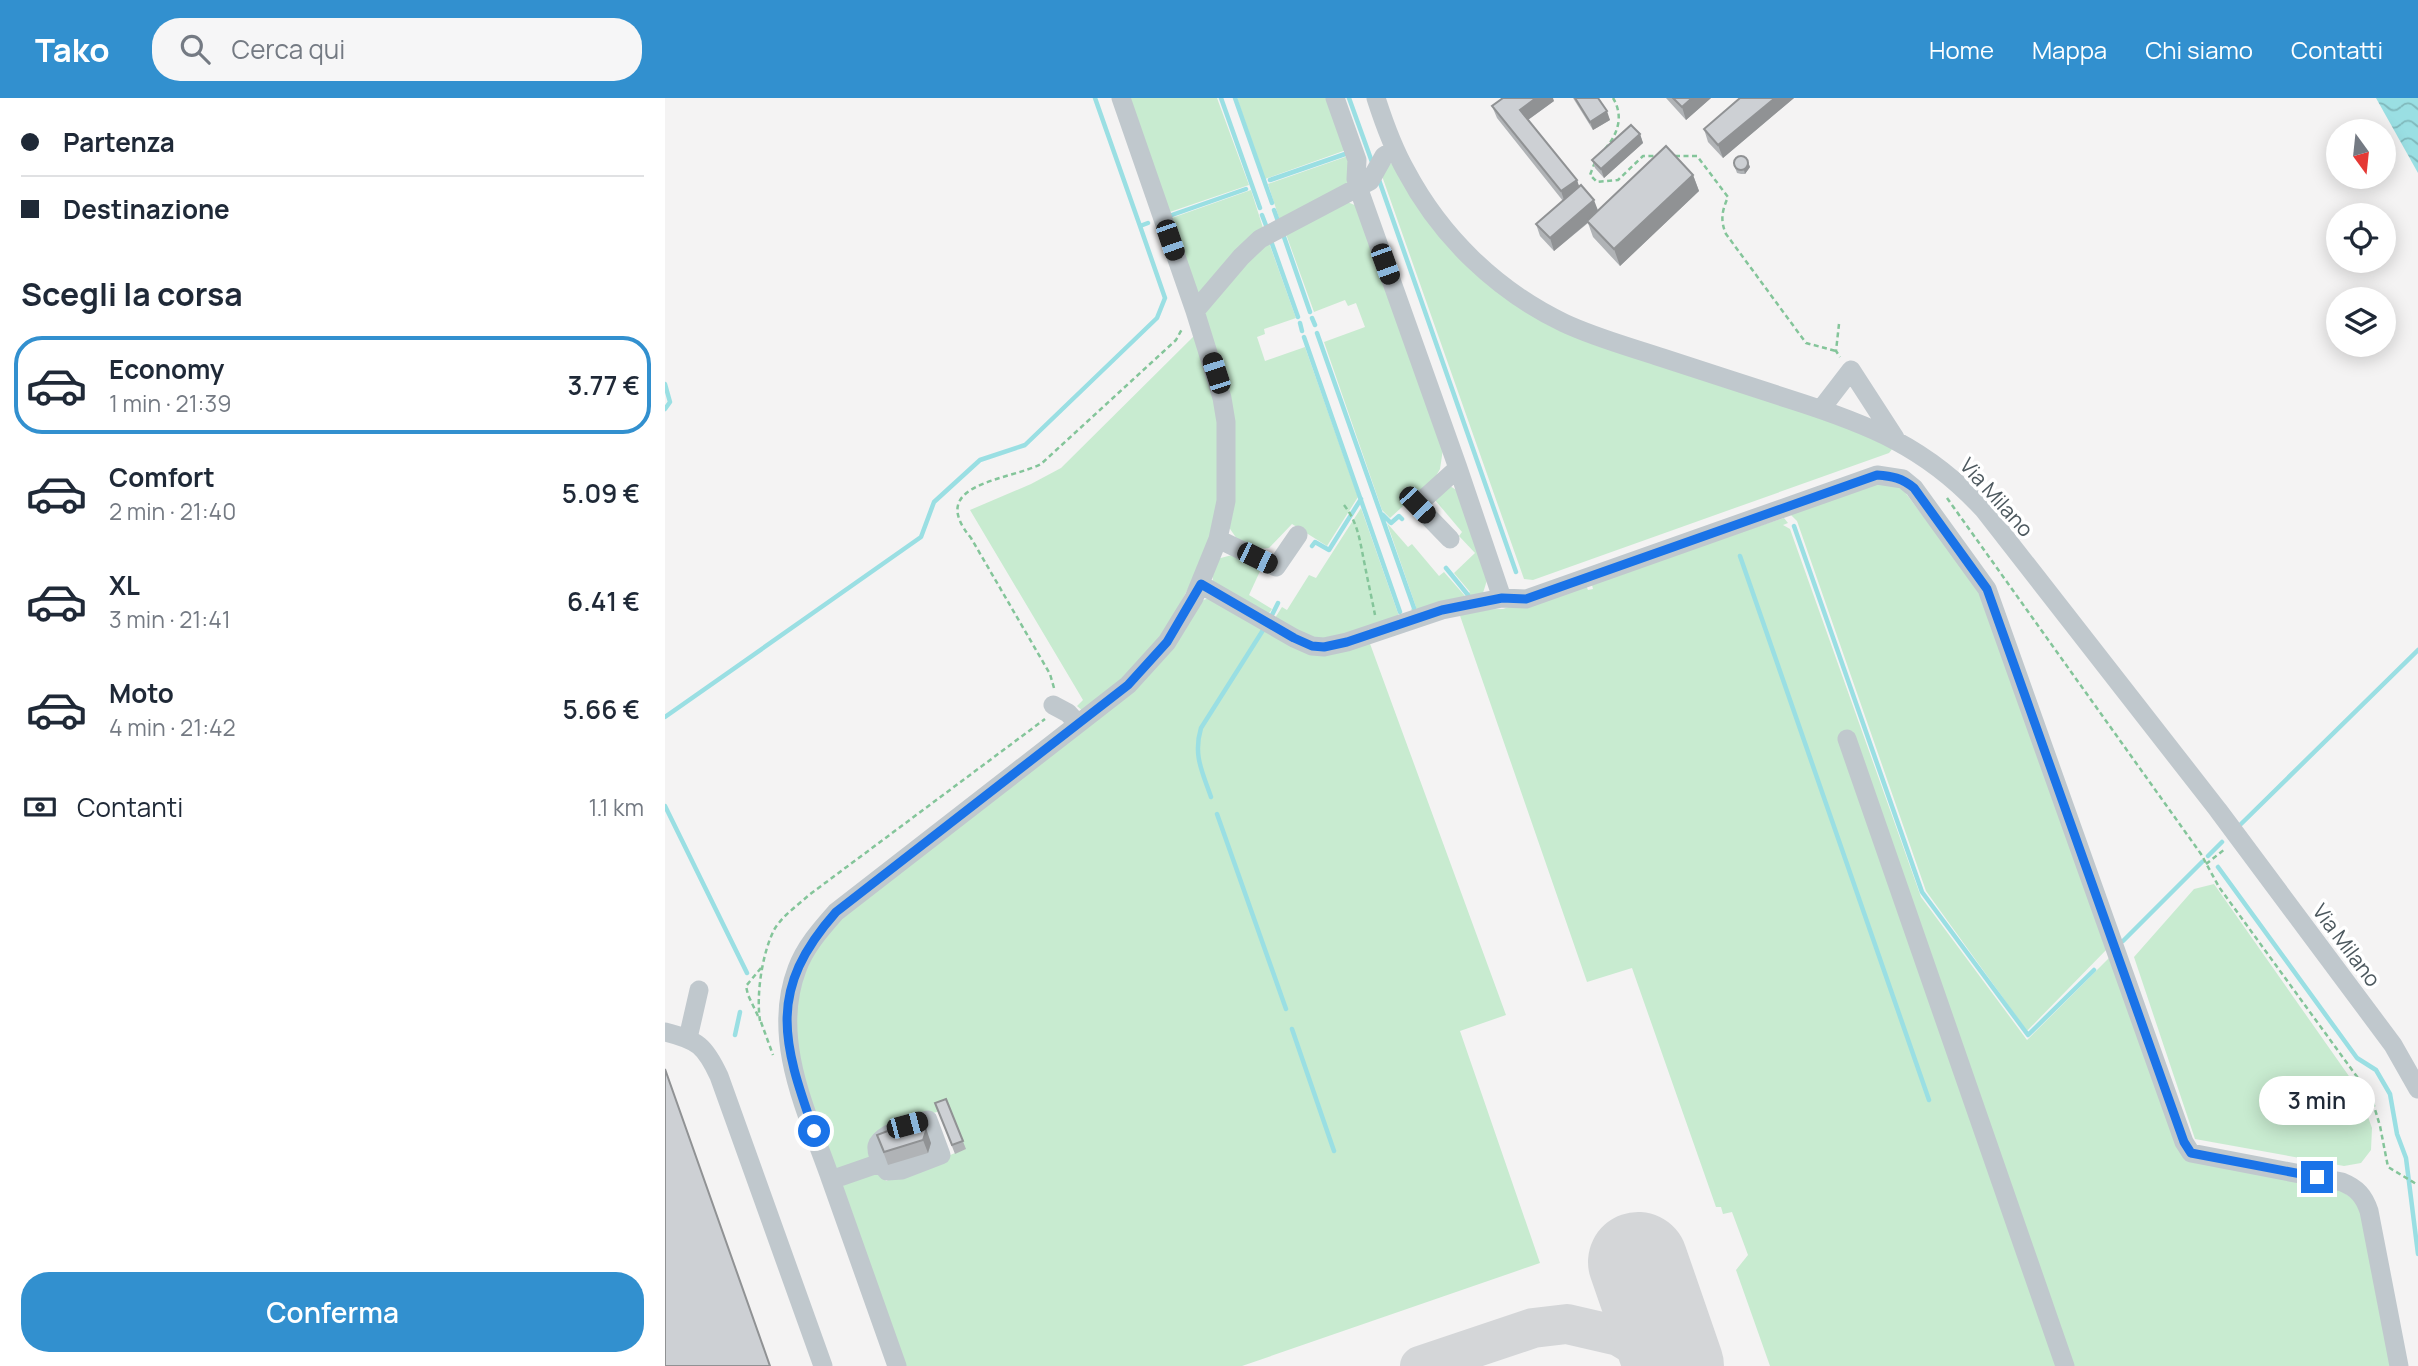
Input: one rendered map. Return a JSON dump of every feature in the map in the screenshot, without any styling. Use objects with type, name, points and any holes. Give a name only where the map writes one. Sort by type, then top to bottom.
[{"type":"street","points":[[897,1366],[790,1062],[787,1008],[797,968],[816,934],[836,912],[1128,685],[1150,662],[1181,621],[1201,584],[1218,539],[1226,501],[1226,422],[1216,373],[1121,98]]},
{"type":"street","points":[[1335,98],[1357,160],[1358,187],[1502,598]]},
{"type":"street","name":"Via Milano","points":[[1375,98],[1395,149],[1419,194],[1453,239],[1493,278],[1539,310],[1603,338],[1821,409],[1896,439],[1938,466],[1984,510],[2239,838],[2393,1045],[2418,1089]]},
{"type":"street","points":[[1195,311],[1260,239],[1370,181],[1384,156],[1395,149]]},
{"type":"street","points":[[1821,409],[1851,370],[1896,439]]},
{"type":"street","points":[[1450,539],[1417,505],[1458,468]]},
{"type":"street","points":[[1201,584],[1294,638],[1312,646],[1324,647],[1347,642],[1442,610],[1502,598],[1526,599],[1877,475],[1903,479],[1914,488],[1987,589],[2184,1142],[2191,1153],[2342,1182],[2355,1187],[2364,1198],[2369,1211],[2399,1366]]},
{"type":"street","points":[[1218,539],[1276,567],[1298,536]]},
{"type":"street","points":[[1053,705],[1068,713],[1078,724]]},
{"type":"street","points":[[1847,739],[2065,1366]]},
{"type":"street","points":[[688,1038],[699,990]]},
{"type":"street","points":[[665,1032],[698,1043],[709,1055],[719,1076],[823,1366]]},
{"type":"street","points":[[831,1180],[880,1163]]},
{"type":"path","points":[[1602,152],[1617,135],[1618,107],[1613,98]]},
{"type":"path","points":[[1595,160],[1590,175],[1597,182],[1618,180],[1643,156],[1697,156],[1728,197],[1722,211],[1721,224],[1726,234],[1806,343],[1836,351],[1851,370]]},
{"type":"path","points":[[763,967],[746,986],[760,1021],[758,1006],[763,967],[775,930],[787,914],[1049,716],[1056,698],[1049,674],[971,538],[959,524],[958,504],[968,489],[1025,472],[1041,464],[1176,340],[1183,323],[1190,319],[1195,311]]},
{"type":"path","points":[[1836,351],[1839,324]]},
{"type":"path","points":[[1942,491],[2206,864],[2219,887],[2371,1097],[2388,1167],[2418,1185]]},
{"type":"path","points":[[1344,505],[1355,521],[1362,541],[1364,564],[1379,631]]},
{"type":"path","points":[[2206,864],[2239,838]]},
{"type":"green space","points":[[1126,98],[1217,98],[1249,185],[1167,213]]},
{"type":"green space","points":[[1237,98],[1331,98],[1349,149],[1265,179]]},
{"type":"green space","points":[[1351,155],[1346,187],[1281,224],[1268,184]]},
{"type":"green space","points":[[1396,163],[1503,291],[1809,411],[1893,448],[1889,453],[1533,580],[1524,579],[1382,176],[1387,164]]},
{"type":"green space","points":[[1251,190],[1264,231],[1198,297],[1169,219]]},
{"type":"green space","points":[[1345,201],[1357,206],[1443,449],[1440,469],[1436,476],[1390,518],[1382,510],[1324,342],[1365,327],[1356,303],[1348,306],[1345,300],[1314,312],[1286,234]]},
{"type":"green space","points":[[1268,240],[1296,318],[1264,329],[1265,334],[1257,337],[1265,361],[1305,347],[1358,497],[1327,546],[1292,524],[1269,548],[1258,549],[1237,539],[1228,526],[1231,491],[1203,320],[1206,309]]},
{"type":"green space","points":[[1194,336],[1220,419],[1220,488],[1207,553],[1158,645],[1085,713],[1077,706],[1083,700],[970,510],[1061,468]]},
{"type":"green space","points":[[1873,483],[1901,487],[1982,594],[2108,948],[2027,1031],[1926,891],[1797,521],[1788,512]]},
{"type":"green space","points":[[1450,486],[1458,491],[1488,577],[1483,593],[1413,613],[1411,609],[1416,607],[1387,523],[1408,547],[1412,544],[1439,576],[1444,572],[1465,596],[1470,592],[1454,573],[1475,553],[1459,536],[1462,532],[1435,500]]},
{"type":"green space","points":[[1361,508],[1400,619],[1327,643],[1273,621],[1282,607],[1287,610],[1309,575],[1316,578]]},
{"type":"green space","points":[[1784,518],[1788,523],[1783,525],[1790,529],[1921,897],[2027,1040],[2112,955],[2179,1145],[2336,1187],[2360,1204],[2395,1366],[1770,1366],[1736,1270],[1748,1255],[1732,1212],[1723,1214],[1721,1207],[1716,1207],[1632,968],[1587,982],[1458,610],[1503,609],[1584,581],[1588,590],[1593,589],[1591,581]]},
{"type":"green space","points":[[1232,555],[1261,569],[1249,595],[1272,609],[1267,616],[1213,581],[1212,573],[1217,559]]},
{"type":"green space","points":[[1209,598],[1289,639],[1369,641],[1506,1015],[1460,1031],[1540,1263],[1242,1366],[902,1366],[841,1190],[846,1180],[881,1172],[886,1181],[965,1149],[949,1108],[903,1123],[873,1158],[839,1170],[832,1166],[794,1051],[799,979],[828,927],[1120,699],[1201,601]]},
{"type":"green space","points":[[2214,884],[2358,1089],[2372,1128],[2371,1150],[2361,1163],[2344,1166],[2195,1139],[2134,957],[2194,889]]},
{"type":"water","points":[[2376,98],[2418,98],[2418,173],[2396,134],[2396,119],[2388,119]]},
{"type":"building","points":[[1503,98],[1536,98],[1520,110],[1577,180],[1561,191],[1492,106]]},
{"type":"building","points":[[1575,98],[1598,98],[1607,111],[1590,122]]},
{"type":"building","points":[[1673,98],[1692,98],[1682,107]]},
{"type":"building","points":[[1740,98],[1775,98],[1718,145],[1704,129]]},
{"type":"building","points":[[1631,125],[1640,134],[1601,169],[1592,160]]},
{"type":"building","points":[[1666,146],[1693,175],[1614,249],[1587,221]]},
{"type":"building","points":[[1738,156],[1744,156],[1748,163],[1744,170],[1738,170],[1734,166],[1734,160]]},
{"type":"building","points":[[1581,185],[1594,200],[1550,238],[1536,224]]},
{"type":"building","points":[[665,1069],[770,1366],[665,1366]]},
{"type":"building","points":[[946,1099],[963,1141],[952,1145],[935,1103]]},
{"type":"building","points":[[916,1115],[923,1119],[926,1131],[923,1140],[884,1152],[877,1135],[901,1126],[904,1118]]},
{"type":"waterway","points":[[1095,98],[1140,226],[1148,223]]},
{"type":"waterway","points":[[1221,98],[1260,208]]},
{"type":"waterway","points":[[1235,98],[1272,203]]},
{"type":"waterway","points":[[1349,98],[1372,162]]},
{"type":"waterway","points":[[1270,180],[1348,153]]},
{"type":"waterway","points":[[1379,180],[1516,572]]},
{"type":"waterway","points":[[1169,216],[1246,189]]},
{"type":"waterway","points":[[1274,210],[1279,224]]},
{"type":"waterway","points":[[1262,215],[1267,228]]},
{"type":"waterway","points":[[665,717],[921,537],[934,502],[980,460],[1025,445],[1157,318],[1165,298],[1140,226]]},
{"type":"waterway","points":[[1284,237],[1310,312]]},
{"type":"waterway","points":[[1271,241],[1298,317]]},
{"type":"waterway","points":[[1312,318],[1315,325]]},
{"type":"waterway","points":[[1300,323],[1302,331]]},
{"type":"waterway","points":[[1317,333],[1414,608]]},
{"type":"waterway","points":[[1304,337],[1400,612]]},
{"type":"waterway","points":[[665,384],[670,402],[665,409]]},
{"type":"waterway","points":[[1312,546],[1315,542],[1329,550],[1361,499]]},
{"type":"waterway","points":[[1383,515],[1391,523],[1399,516],[1402,519]]},
{"type":"waterway","points":[[1794,526],[1922,892],[2028,1035],[2094,970]]},
{"type":"waterway","points":[[1740,556],[1929,1100]]},
{"type":"waterway","points":[[1446,568],[1468,595]]},
{"type":"waterway","points":[[1271,617],[1278,603]]},
{"type":"waterway","points":[[1211,797],[1198,755],[1201,728],[1265,627]]},
{"type":"waterway","points":[[2241,824],[2418,650]]},
{"type":"waterway","points":[[665,806],[747,973]]},
{"type":"waterway","points":[[1217,814],[1286,1009]]},
{"type":"waterway","points":[[2208,856],[2222,842]]},
{"type":"waterway","points":[[2123,941],[2202,862]]},
{"type":"waterway","points":[[2218,867],[2357,1058],[2376,1070],[2390,1094],[2397,1134],[2406,1158],[2418,1254]]},
{"type":"waterway","points":[[735,1035],[740,1012]]},
{"type":"waterway","points":[[1292,1029],[1334,1151]]},
{"type":"taxiway","points":[[1420,1366],[1533,1328],[1567,1324],[1619,1336],[1639,1348],[1657,1366]]},
{"type":"runway","points":[[1638,1262],[1674,1366]]},
{"type":"route","points":[[814,1131],[790,1062],[787,1008],[797,968],[816,934],[836,912],[1128,685],[1167,642],[1201,584],[1294,638],[1312,646],[1324,647],[1347,642],[1442,610],[1502,598],[1526,599],[1877,475],[1903,479],[1914,488],[1987,589],[2184,1142],[2191,1153],[2317,1177]]}]
